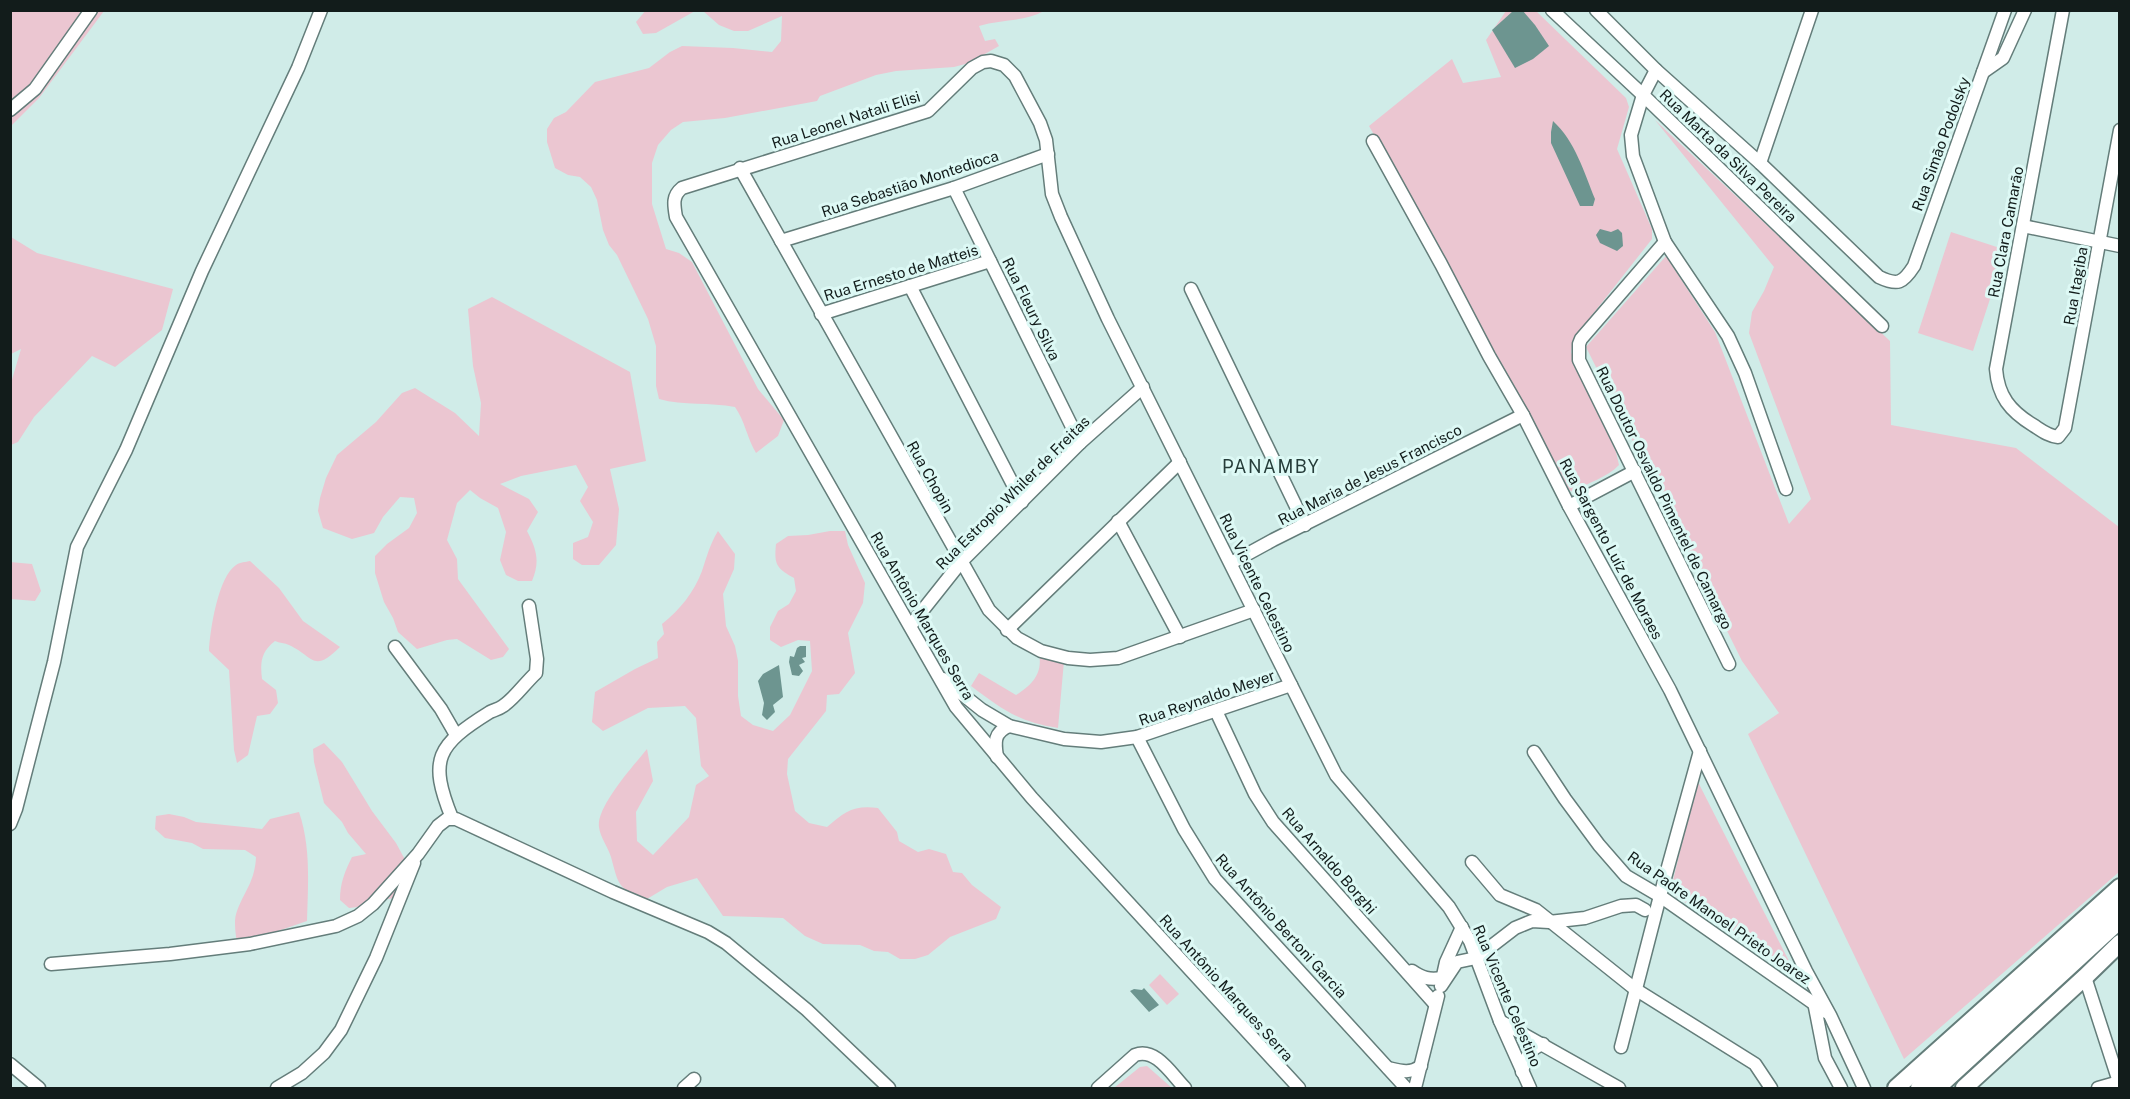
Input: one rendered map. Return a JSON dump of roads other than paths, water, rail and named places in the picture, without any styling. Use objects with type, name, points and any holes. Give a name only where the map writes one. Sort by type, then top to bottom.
[{"type":"main road","points":[[1896,1089],[2120,887]]},
{"type":"main road","points":[[1919,1089],[2053,962],[2120,904]]},
{"type":"main road","points":[[1937,1089],[2120,920]]},
{"type":"main road","points":[[2018,1039],[2075,966],[2103,935]]},
{"type":"main road","points":[[1964,1089],[2120,943]]},
{"type":"street","points":[[10,110],[35,89],[91,10]]},
{"type":"street","points":[[10,824],[16,809],[54,662],[77,547],[126,450],[202,271],[302,59],[321,10]]},
{"type":"street","name":"Rua Marta da Silva Pereira","points":[[1552,10],[1882,326]]},
{"type":"street","name":"Rua Marta da Silva Pereira","points":[[1596,10],[1656,70],[1760,163],[1879,277],[1890,282],[1898,282]]},
{"type":"street","points":[[1609,24],[1614,10]]},
{"type":"street","points":[[1760,163],[1812,10]]},
{"type":"street","name":"Rua Simão Podolsky","points":[[1898,282],[1906,278],[1914,266],[2005,10]]},
{"type":"street","points":[[1983,72],[2003,58],[2025,10]]},
{"type":"street","name":"Rua Clara Camarão","points":[[2050,436],[2021,418],[2009,406],[1999,390],[1996,369],[2063,10]]},
{"type":"street","name":"Rua Leonel Natali Elisi","points":[[682,188],[928,111],[972,68],[983,62],[991,61],[1004,65]]},
{"type":"street","name":"Rua Vicente Celestino","points":[[1004,65],[1015,76],[1040,123],[1046,140],[1052,194],[1061,217],[1336,775],[1449,907],[1462,927],[1530,1089]]},
{"type":"street","points":[[1656,70],[1643,95],[1631,135],[1631,146],[1665,242],[1728,336],[1745,373],[1785,489]]},
{"type":"street","name":"Rua Itagiba","points":[[2050,436],[2058,437],[2065,428],[2120,130]]},
{"type":"street","name":"Rua Sargento Luíz de Moraes","points":[[1373,141],[1670,690],[1864,1089]]},
{"type":"street","name":"Rua Sebastião Montedioca","points":[[781,241],[954,188],[1048,154]]},
{"type":"street","name":"Rua Chopin","points":[[740,168],[961,562],[989,610],[1007,630],[1041,651],[1068,658],[1090,660],[1118,658],[1254,610]]},
{"type":"street","name":"Rua Antônio Marques Serra","points":[[682,188],[675,196],[676,217],[956,707],[997,758],[1299,1089]]},
{"type":"street","name":"Rua Fleury Silva","points":[[954,188],[1080,442]]},
{"type":"street","points":[[2023,226],[2120,246]]},
{"type":"street","name":"Rua Doutor Osvaldo Pimentel de Camargo","points":[[1665,242],[1579,344],[1579,360],[1729,664]]},
{"type":"street","name":"Rua Ernesto de Matteis","points":[[821,314],[990,261]]},
{"type":"street","points":[[910,286],[1022,502]]},
{"type":"street","points":[[1191,289],[1305,525]]},
{"type":"street","name":"Rua Estropio Whiler de Freitas","points":[[911,625],[961,562],[1080,442],[1143,387]]},
{"type":"street","name":"Rua Maria de Jesus Francisco","points":[[1231,563],[1523,415]]},
{"type":"street","points":[[1007,630],[1180,462]]},
{"type":"street","points":[[1569,506],[1635,471]]},
{"type":"street","points":[[1118,521],[1180,637]]},
{"type":"street","points":[[529,606],[537,659],[536,673],[503,706],[456,735],[443,751],[438,772],[442,795],[452,818],[613,892],[708,932],[726,943],[807,1010],[889,1089]]},
{"type":"street","points":[[395,647],[423,683],[456,735]]},
{"type":"street","name":"Rua Reynaldo Meyer","points":[[936,673],[962,696],[1009,726],[1079,741],[1101,742],[1137,737],[1291,685]]},
{"type":"street","name":"Rua Arnaldo Borghi","points":[[1216,711],[1255,794],[1273,822],[1435,1004]]},
{"type":"street","points":[[997,758],[994,740],[997,734],[1009,726]]},
{"type":"street","name":"Rua Antônio Bertoni Garcia","points":[[1137,737],[1184,829],[1215,879],[1407,1089]]},
{"type":"street","points":[[1621,1047],[1701,751]]},
{"type":"street","name":"Rua Padre Manoel Prieto Joarez","points":[[1534,752],[1565,798],[1626,876],[1660,896],[1830,1015]]},
{"type":"street","points":[[51,964],[170,954],[250,944],[336,926],[358,916],[373,904],[418,854],[438,826],[452,818]]},
{"type":"street","points":[[277,1089],[302,1073],[324,1053],[341,1030],[376,958],[418,854]]},
{"type":"street","points":[[1472,862],[1500,895],[1510,901],[1526,905],[1635,989],[1755,1064],[1766,1086]]},
{"type":"street","points":[[1442,982],[1457,962],[1476,958],[1515,928],[1532,921],[1549,922],[1585,918],[1621,906],[1636,905],[1645,910]]},
{"type":"street","points":[[1415,1089],[1446,962],[1462,927]]},
{"type":"street","name":"Rua Arnaldo Borghi","points":[[1396,959],[1420,977],[1442,982]]},
{"type":"street","points":[[1783,981],[1808,974]]},
{"type":"street","name":"Rua Sargento Luíz de Moraes","points":[[1808,974],[1825,1058],[1841,1089]]},
{"type":"street","points":[[2085,977],[2119,1083],[2098,1089]]},
{"type":"street","points":[[1500,1021],[1619,1089]]},
{"type":"street","points":[[1522,1072],[1527,1055],[1536,1046],[1543,1044]]},
{"type":"street","points":[[1825,1058],[1831,1047],[1843,1044]]},
{"type":"street","points":[[1098,1089],[1135,1055],[1146,1053],[1158,1059],[1185,1089]]},
{"type":"street","points":[[10,1064],[39,1089]]},
{"type":"street","points":[[1387,1067],[1407,1072],[1414,1071],[1421,1066]]},
{"type":"street","points":[[684,1089],[694,1079]]},
{"type":"water","points":[[1513,11],[1523,11],[1549,46],[1533,59],[1515,68],[1492,30]]},
{"type":"water","points":[[1553,121],[1561,129],[1578,157],[1595,199],[1593,206],[1580,206],[1551,143]]},
{"type":"water","points":[[1600,229],[1611,232],[1618,229],[1622,233],[1623,246],[1617,251],[1600,243],[1596,235]]},
{"type":"water","points":[[800,646],[806,646],[806,657],[802,658],[805,662],[799,665],[803,671],[799,676],[792,675],[790,656],[794,657]]},
{"type":"water","points":[[779,665],[783,697],[773,705],[775,712],[767,720],[762,715],[764,703],[758,681],[763,674]]},
{"type":"water","points":[[1144,988],[1159,1005],[1149,1012],[1130,991]]},
{"type":"district","name":"PANAMBY","points":[[1271,467]]}]
